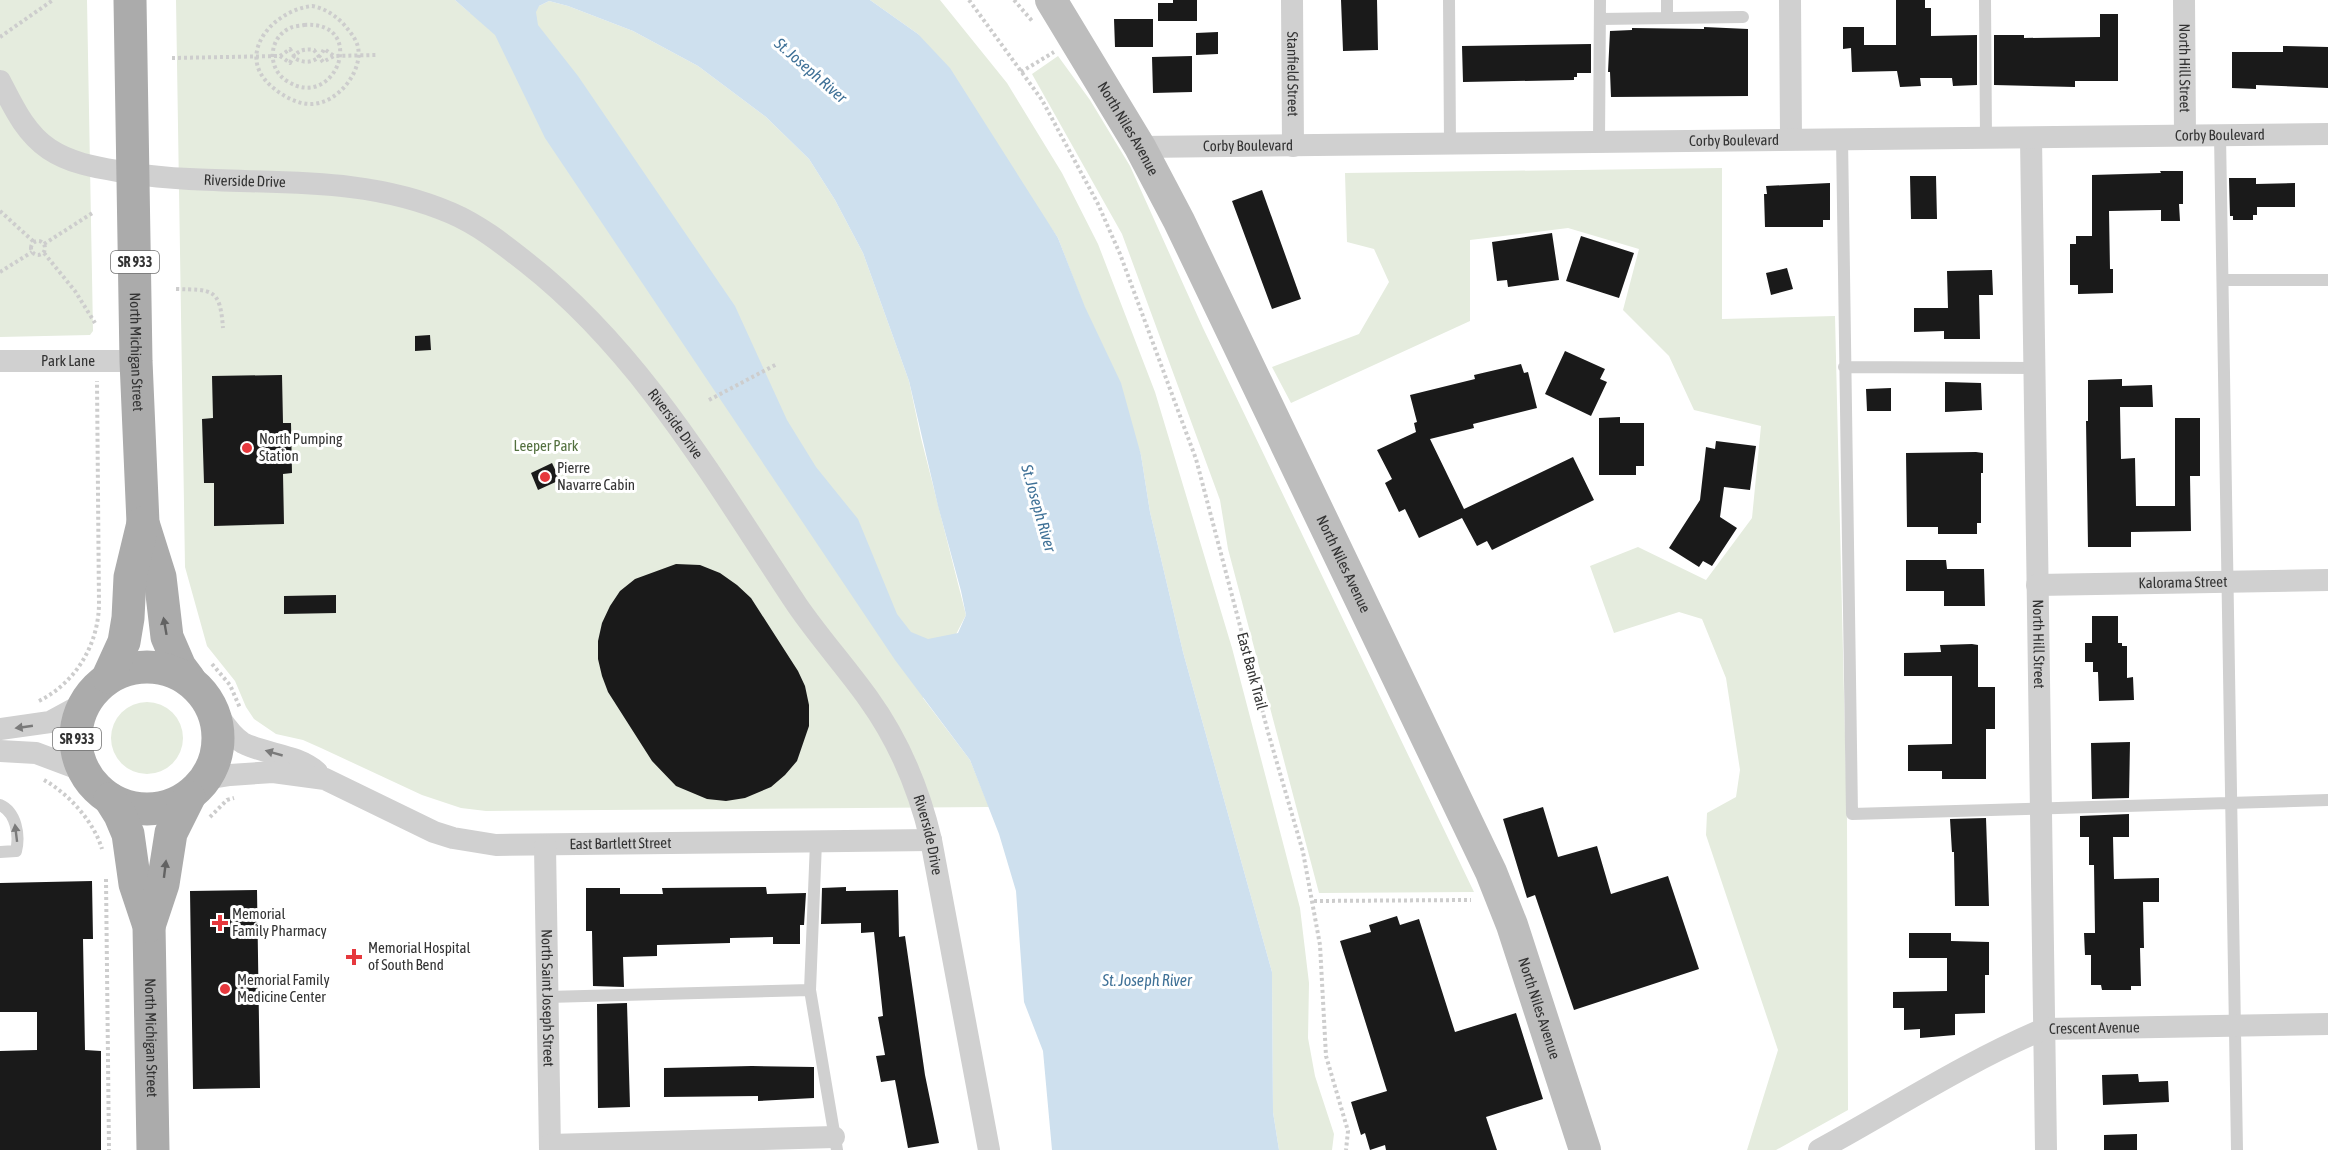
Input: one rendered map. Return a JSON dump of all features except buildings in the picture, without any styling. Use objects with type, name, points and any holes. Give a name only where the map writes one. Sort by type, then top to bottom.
[{"type":"main road","name":"North Michigan Street","points":[[130,0],[136,361],[143,523],[160,577],[167,637],[177,660],[199,670]]},
{"type":"main road","name":"North Michigan Street","points":[[108,677],[124,642],[130,577],[143,523]]},
{"type":"main road","points":[[108,677],[129,669],[146,667],[167,670],[199,670]]},
{"type":"main road","name":"SR 933","points":[[199,670],[204,694],[230,714],[218,732],[213,764],[200,800]]},
{"type":"main road","name":"SR 933","points":[[108,677],[85,703],[77,726],[77,749],[84,771],[95,787],[110,800]]},
{"type":"main road","name":"North Michigan Street","points":[[110,800],[120,815],[128,834],[135,884],[149,926],[153,1150]]},
{"type":"main road","points":[[110,800],[148,808],[200,800]]},
{"type":"main road","name":"North Michigan Street","points":[[149,926],[163,884],[171,833],[200,800]]},
{"type":"street","name":"North Niles Avenue","points":[[1052,0],[1140,147],[1179,221],[1491,872],[1512,925],[1585,1150]]},
{"type":"street","name":"Stanfield Street","points":[[1292,0],[1293,146]]},
{"type":"street","points":[[1790,0],[1791,138]]},
{"type":"street","name":"North Hill Street","points":[[2184,0],[2185,135]]},
{"type":"street","name":"Riverside Drive","points":[[0,81],[17,115],[29,131],[47,148],[69,160],[174,179],[336,185],[368,188],[411,197],[453,214],[493,235],[570,298],[674,421],[803,614],[870,701],[909,770],[932,840],[989,1150]]},
{"type":"street","name":"Corby Boulevard","points":[[1140,147],[1791,138],[2328,134]]},
{"type":"street","name":"North Hill Street","points":[[2031,138],[2046,1150]]},
{"type":"street","name":"Park Lane","points":[[0,362],[136,361]]},
{"type":"street","name":"Kalorama Street","points":[[2037,585],[2328,580]]},
{"type":"street","points":[[0,729],[50,722],[85,703]]},
{"type":"street","name":"East Bartlett Street","points":[[230,714],[233,736],[243,742],[306,763],[325,779],[434,832],[453,838],[496,845],[545,846],[932,840]]},
{"type":"street","points":[[0,751],[36,753],[84,771]]},
{"type":"street","name":"East Bartlett Street","points":[[200,800],[230,774],[273,772],[325,779]]},
{"type":"street","name":"North Saint Joseph Street","points":[[545,846],[550,1147]]},
{"type":"street","name":"Crescent Avenue","points":[[1820,1150],[2009,1044],[2044,1029],[2328,1024]]},
{"type":"street","points":[[550,1147],[836,1143]]},
{"type":"lane","points":[[1449,0],[1450,144]]},
{"type":"lane","points":[[1599,142],[1600,0]]},
{"type":"lane","points":[[1667,0],[1667,18]]},
{"type":"lane","points":[[1985,0],[1986,138]]},
{"type":"lane","points":[[1600,19],[1743,17]]},
{"type":"lane","points":[[2220,135],[2237,1150]]},
{"type":"lane","points":[[1842,138],[1852,814],[2328,800]]},
{"type":"lane","points":[[2223,280],[2328,280]]},
{"type":"lane","points":[[1844,367],[2035,368]]},
{"type":"lane","points":[[0,805],[7,808],[14,819],[17,847],[16,851],[0,852]]},
{"type":"lane","points":[[816,842],[810,990],[836,1143]]},
{"type":"lane","points":[[548,997],[810,990]]},
{"type":"path","points":[[0,37],[52,0]]},
{"type":"path","name":"East Bank Trail","points":[[969,0],[1042,100],[1098,204],[1120,254],[1196,459],[1265,720],[1303,852],[1314,901],[1321,956],[1326,1056],[1348,1131],[1346,1150]]},
{"type":"path","points":[[312,6],[324,10],[343,23],[354,38],[359,55],[355,71],[341,90],[326,100],[314,104],[295,101],[276,90],[258,69],[256,57],[259,41],[284,15],[312,6]]},
{"type":"path","points":[[309,24],[323,28],[334,35],[340,46],[341,55],[338,68],[328,79],[308,87],[299,87],[282,77],[274,68],[273,56],[275,43],[288,29],[309,24]]},
{"type":"path","points":[[1022,72],[1060,48]]},
{"type":"path","points":[[172,58],[280,56],[290,50],[300,61],[310,62],[320,56],[324,49],[334,56]]},
{"type":"path","points":[[280,56],[290,63],[294,56],[304,50],[314,50],[323,62],[341,55],[376,55]]},
{"type":"path","points":[[0,211],[34,242],[44,244]]},
{"type":"path","points":[[44,244],[94,212]]},
{"type":"path","points":[[32,252],[34,242]]},
{"type":"path","points":[[44,244],[44,253],[50,263],[75,291],[95,323]]},
{"type":"path","points":[[32,252],[38,255],[44,253]]},
{"type":"path","points":[[0,272],[32,252]]},
{"type":"path","points":[[176,289],[202,290],[213,294],[221,303],[223,328]]},
{"type":"path","points":[[709,400],[777,364]]},
{"type":"path","points":[[31,704],[57,691],[67,682],[91,646],[97,627],[99,605],[97,374]]},
{"type":"path","points":[[199,670],[230,685],[230,714]]},
{"type":"path","points":[[39,778],[48,782],[68,798],[88,821],[99,840],[104,858]]},
{"type":"path","points":[[200,800],[227,800],[240,795]]},
{"type":"path","points":[[105,868],[109,1150]]},
{"type":"path","points":[[1314,901],[1471,900]]},
{"type":"green space","points":[[0,0],[87,0],[93,331],[90,335],[0,337]]},
{"type":"green space","name":"Leeper Park","points":[[176,0],[455,0],[470,13],[539,6],[549,1],[633,31],[698,66],[766,117],[809,159],[835,200],[863,253],[909,381],[921,438],[966,615],[923,698],[970,760],[989,807],[486,811],[461,808],[422,795],[303,740],[276,734],[254,719],[235,681],[207,646],[185,567]]},
{"type":"green space","points":[[870,0],[940,0],[1007,83],[1062,173],[1098,244],[1155,392],[1232,648],[1300,908],[1309,983],[1308,1038],[1315,1076],[1334,1134],[1332,1150],[1279,1150],[1273,1112],[1272,972],[1183,652],[1150,512],[1141,455],[1058,238],[918,34]]},
{"type":"green space","points":[[1058,56],[1090,100],[1130,166],[1203,328],[1474,892],[1319,893],[1228,549],[1220,500],[1122,234],[1032,74]]},
{"type":"green space","points":[[1722,168],[1722,319],[1835,316],[1847,821],[1848,1110],[1776,1150],[1747,1150],[1778,1050],[1706,835],[1707,813],[1736,797],[1740,770],[1726,678],[1702,619],[1679,612],[1614,633],[1590,566],[1638,547],[1706,580],[1752,518],[1761,426],[1694,410],[1669,356],[1623,310],[1639,249],[1568,228],[1470,240],[1470,321],[1291,403],[1272,367],[1359,334],[1389,282],[1374,249],[1347,242],[1345,173]]},
{"type":"green space","points":[[147,702],[161,705],[173,712],[180,724],[183,738],[180,752],[173,764],[161,771],[147,774],[133,771],[121,764],[114,752],[111,738],[114,724],[121,712],[133,705]]},
{"type":"water","name":"St. Joseph River","points":[[455,0],[870,0],[918,34],[950,68],[1058,238],[1085,307],[1121,383],[1141,455],[1150,512],[1183,652],[1272,972],[1273,1112],[1279,1150],[1052,1150],[1043,1051],[1024,1002],[1016,891],[999,834],[970,760],[895,660],[545,138],[495,35]],"holes":[[[549,1],[633,31],[698,66],[766,117],[809,159],[835,200],[863,253],[909,381],[966,615],[958,633],[928,639],[911,632],[897,614],[858,519],[816,467],[787,420],[735,306],[578,76],[538,25],[536,12],[539,6]]]},
{"type":"place","name":"North Pumping Station","points":[[247,448]]},
{"type":"place","name":"Pierre Navarre Cabin","points":[[545,477]]},
{"type":"place","name":"Memorial Family Pharmacy","points":[[220,923]]},
{"type":"place","name":"Memorial Hospital of South Bend","points":[[354,957]]},
{"type":"place","name":"Memorial Family Medicine Center","points":[[225,989]]}]
